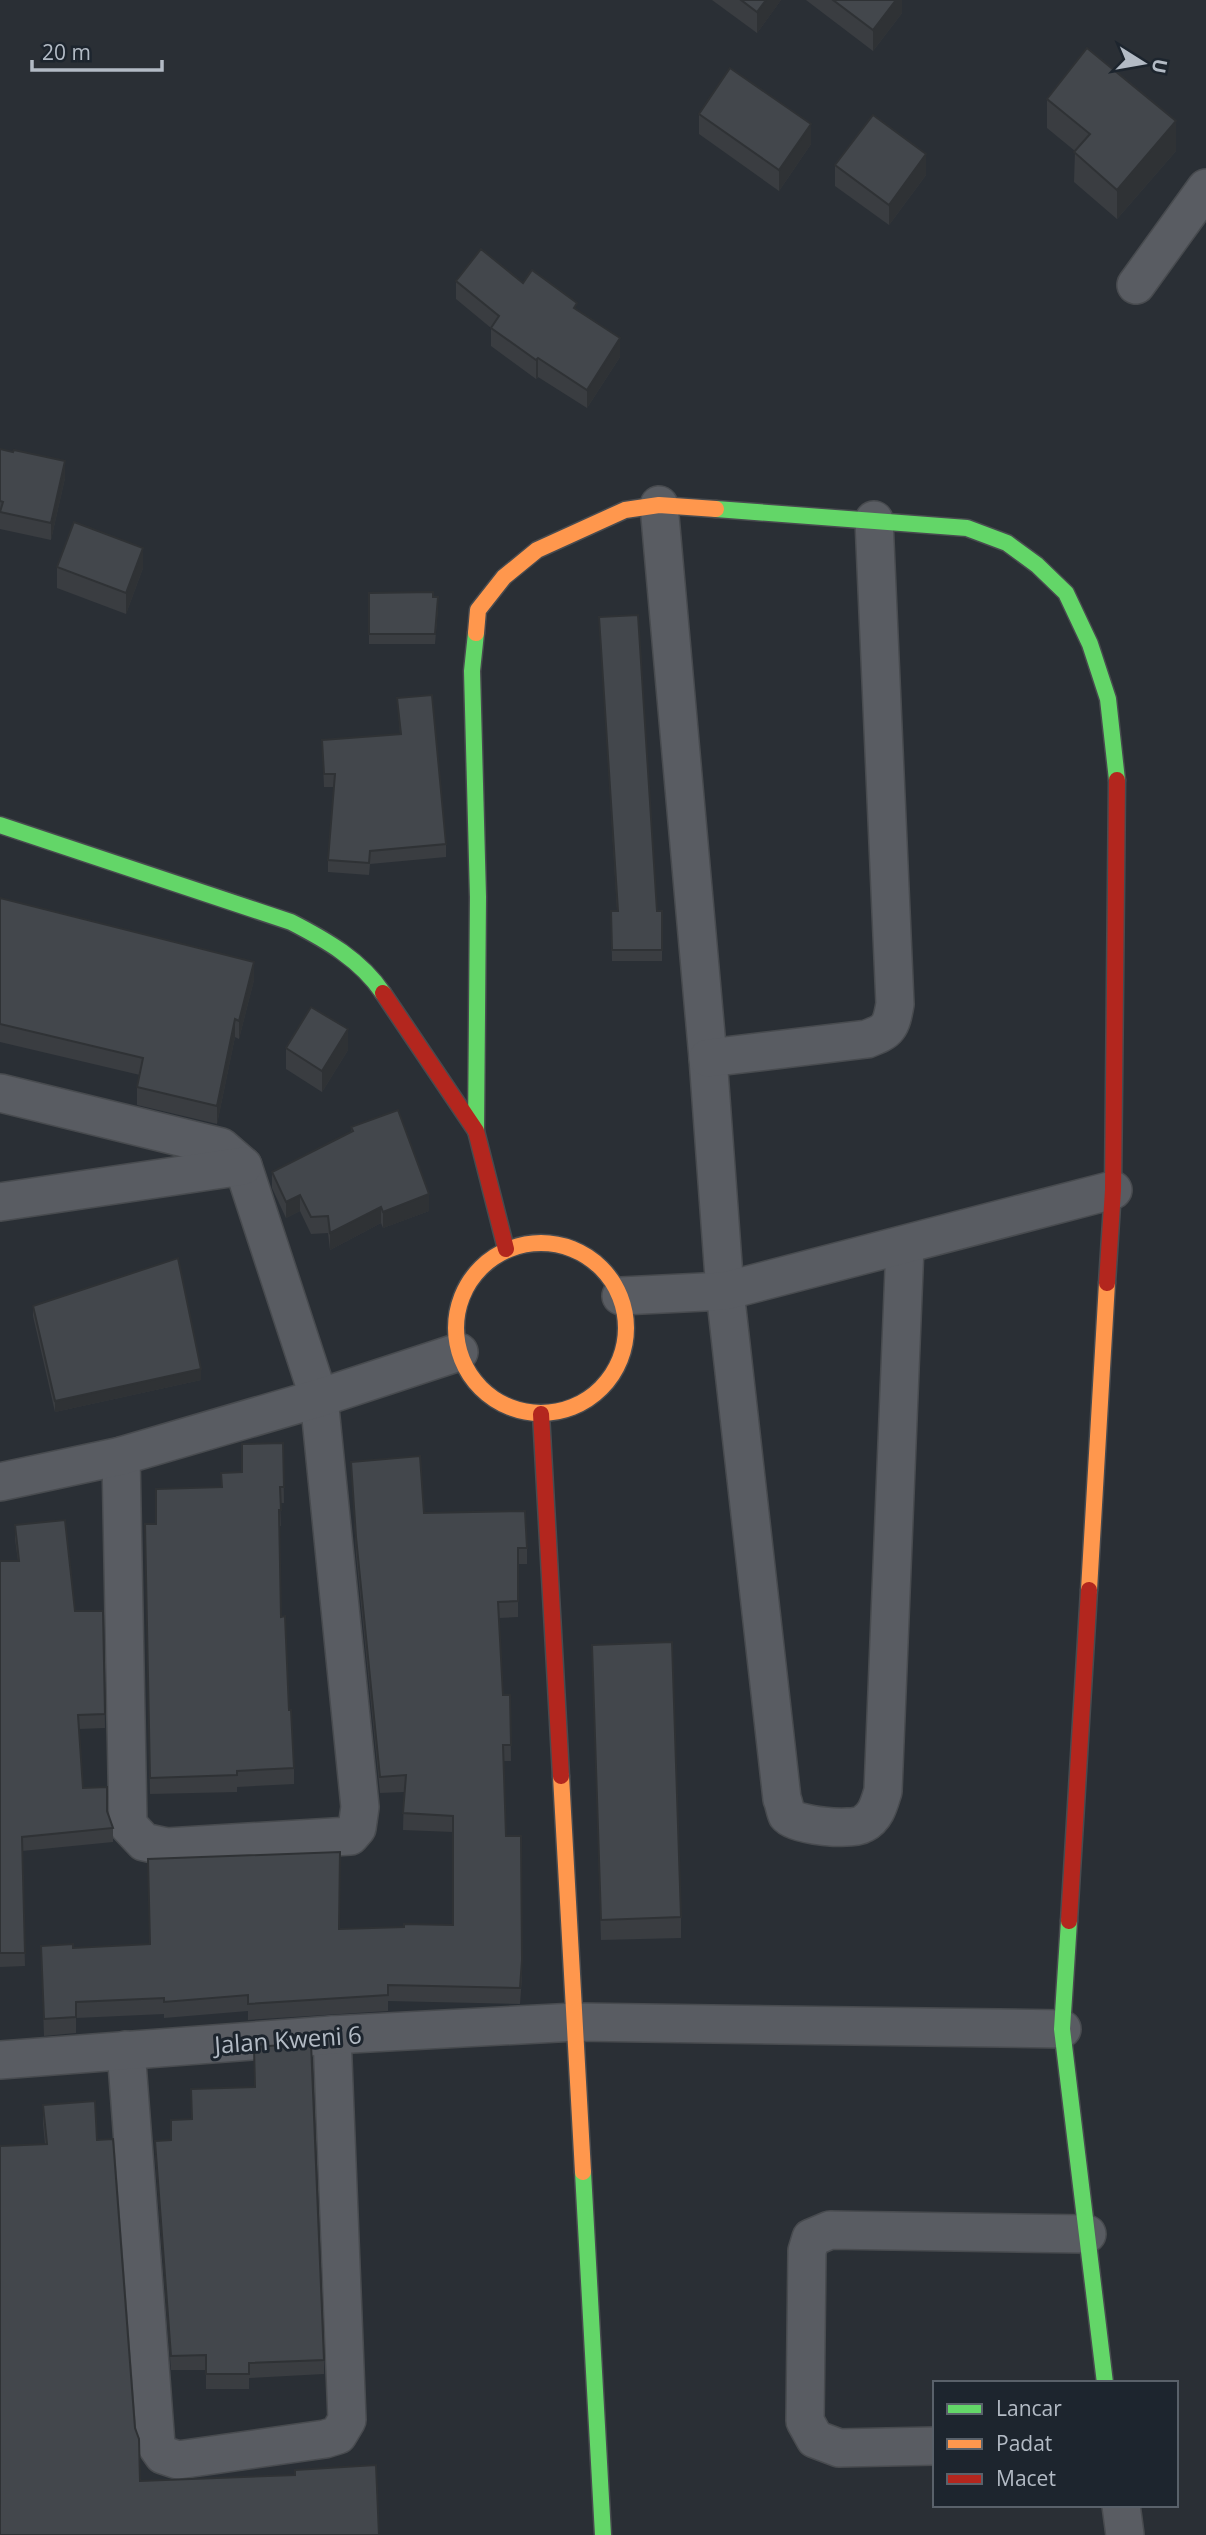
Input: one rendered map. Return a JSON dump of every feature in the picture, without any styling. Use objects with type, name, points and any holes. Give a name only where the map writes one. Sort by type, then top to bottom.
[{"type":"street","points":[[1136,285],[1206,188]]},
{"type":"street","points":[[659,505],[708,1058],[725,1291],[782,1798],[787,1815],[797,1823],[846,1828],[863,1825],[876,1812],[883,1791],[905,1245]]},
{"type":"street","points":[[506,1249],[476,1131],[478,897],[472,671],[478,610],[504,577],[537,550],[625,510],[659,505],[968,528],[1007,543],[1037,565],[1066,593],[1090,644],[1108,699],[1118,791],[1113,1190],[1062,2029],[1105,2381]]},
{"type":"street","points":[[708,1058],[867,1039],[883,1034],[892,1023],[895,1004],[874,520]]},
{"type":"street","points":[[0,825],[291,922],[331,943],[374,981],[476,1131]]},
{"type":"street","points":[[0,1093],[221,1147],[243,1166],[318,1398],[360,1807],[357,1828],[350,1836],[167,1847],[144,1842],[128,1825],[121,1456]]},
{"type":"street","points":[[0,1202],[243,1166]]},
{"type":"street","points":[[621,1296],[725,1291],[1113,1190]]},
{"type":"street","points":[[540,1242],[573,1248],[603,1267],[621,1296],[626,1338],[612,1376],[581,1404],[541,1414],[514,1410],[490,1397],[471,1377],[459,1352],[456,1322],[464,1292],[481,1267],[506,1249],[540,1242]]},
{"type":"street","points":[[0,1482],[121,1456],[318,1398],[459,1352]]},
{"type":"street","points":[[541,1414],[603,2535]]},
{"type":"street","name":"Jalan Kweni 6","points":[[0,2060],[332,2035],[576,2022],[1062,2029]]},
{"type":"street","points":[[126,2050],[156,2445],[163,2455],[178,2460],[324,2439],[338,2435],[347,2420],[332,2035]]},
{"type":"street","points":[[933,2446],[839,2448],[815,2439],[805,2421],[807,2250],[811,2238],[830,2230],[1087,2234]]},
{"type":"street","points":[[1121,2507],[1125,2535]]},
{"type":"building","points":[[741,0],[766,0],[757,12]]},
{"type":"building","points":[[833,0],[896,0],[873,30]]},
{"type":"building","points":[[1087,48],[1176,121],[1117,190],[1074,152],[1090,134],[1047,99]]},
{"type":"building","points":[[730,68],[811,124],[779,170],[699,114]]},
{"type":"building","points":[[873,115],[926,154],[889,205],[835,165]]},
{"type":"building","points":[[481,249],[523,283],[532,270],[577,303],[574,308],[620,338],[587,390],[538,358],[536,360],[491,328],[499,316],[456,281]]},
{"type":"building","points":[[0,449],[65,461],[51,523],[0,512],[3,502],[0,501]]},
{"type":"building","points":[[74,522],[143,548],[126,593],[57,567]]},
{"type":"building","points":[[433,592],[433,597],[438,597],[435,634],[369,634],[369,593]]},
{"type":"building","points":[[638,615],[657,911],[662,911],[662,950],[612,950],[611,911],[618,911],[599,617]]},
{"type":"building","points":[[432,695],[446,844],[370,851],[369,863],[328,860],[335,774],[324,774],[322,740],[401,734],[397,698]]},
{"type":"building","points":[[0,898],[254,962],[239,1021],[235,1019],[217,1106],[137,1087],[143,1058],[0,1024]]},
{"type":"building","points":[[311,1007],[348,1029],[322,1071],[286,1048]]},
{"type":"building","points":[[398,1110],[429,1194],[383,1212],[381,1207],[330,1233],[328,1216],[311,1217],[300,1195],[286,1202],[272,1172],[353,1131],[351,1127]]},
{"type":"building","points":[[178,1258],[201,1369],[55,1401],[33,1306]]},
{"type":"building","points":[[283,1443],[284,1487],[280,1487],[279,1510],[281,1617],[285,1616],[294,1768],[237,1771],[237,1775],[150,1778],[145,1524],[156,1524],[156,1489],[222,1487],[221,1473],[242,1472],[242,1444]]},
{"type":"building","points":[[420,1456],[424,1513],[525,1511],[527,1548],[518,1548],[518,1601],[498,1602],[503,1695],[510,1695],[511,1745],[503,1745],[506,1836],[521,1836],[520,1988],[388,1985],[388,1995],[248,2004],[248,1995],[164,2002],[164,1998],[76,2002],[76,2017],[44,2019],[41,1946],[73,1944],[73,1948],[150,1944],[148,1859],[340,1852],[339,1929],[404,1927],[404,1924],[453,1925],[453,1816],[403,1813],[406,1775],[380,1777],[356,1537],[351,1462]]},
{"type":"building","points":[[65,1520],[75,1611],[103,1611],[105,1714],[78,1715],[83,1788],[107,1787],[107,1811],[113,1828],[22,1837],[25,1953],[0,1953],[0,1561],[19,1561],[15,1525]]},
{"type":"building","points":[[672,1642],[681,1917],[601,1920],[592,1645]]},
{"type":"building","points":[[311,2043],[324,2360],[249,2363],[249,2374],[206,2374],[206,2355],[171,2356],[155,2141],[171,2140],[171,2120],[192,2119],[191,2089],[255,2087],[254,2047]]},
{"type":"building","points":[[95,2101],[97,2140],[113,2139],[135,2428],[139,2439],[140,2481],[295,2475],[295,2470],[376,2465],[379,2535],[0,2535],[0,2146],[47,2144],[43,2105]]},
{"type":"traffic: fast","points":[[716,509],[967,528],[1007,543],[1037,565],[1066,593],[1090,644],[1108,699],[1117,780]]},
{"type":"traffic: fast","points":[[476,633],[472,671],[478,897],[476,1131]]},
{"type":"traffic: fast","points":[[0,825],[291,922],[330,944],[353,961],[383,993]]},
{"type":"traffic: fast","points":[[1069,1921],[1062,2029],[1105,2381]]},
{"type":"traffic: fast","points":[[583,2172],[603,2535]]},
{"type":"traffic: slow","points":[[476,633],[478,610],[504,577],[537,550],[625,510],[659,505],[716,509]]},
{"type":"traffic: slow","points":[[541,1243],[573,1250],[601,1268],[619,1296],[626,1328],[619,1360],[601,1388],[573,1406],[541,1413],[509,1406],[481,1388],[463,1360],[456,1328],[463,1296],[481,1268],[509,1250],[541,1243]]},
{"type":"traffic: slow","points":[[1089,1590],[1107,1283]]},
{"type":"traffic: slow","points":[[561,1776],[583,2172]]},
{"type":"traffic: jam","points":[[1107,1283],[1113,1190],[1117,780]]},
{"type":"traffic: jam","points":[[383,993],[476,1131],[506,1249]]},
{"type":"traffic: jam","points":[[541,1414],[561,1776]]},
{"type":"traffic: jam","points":[[1069,1921],[1089,1590]]}]
